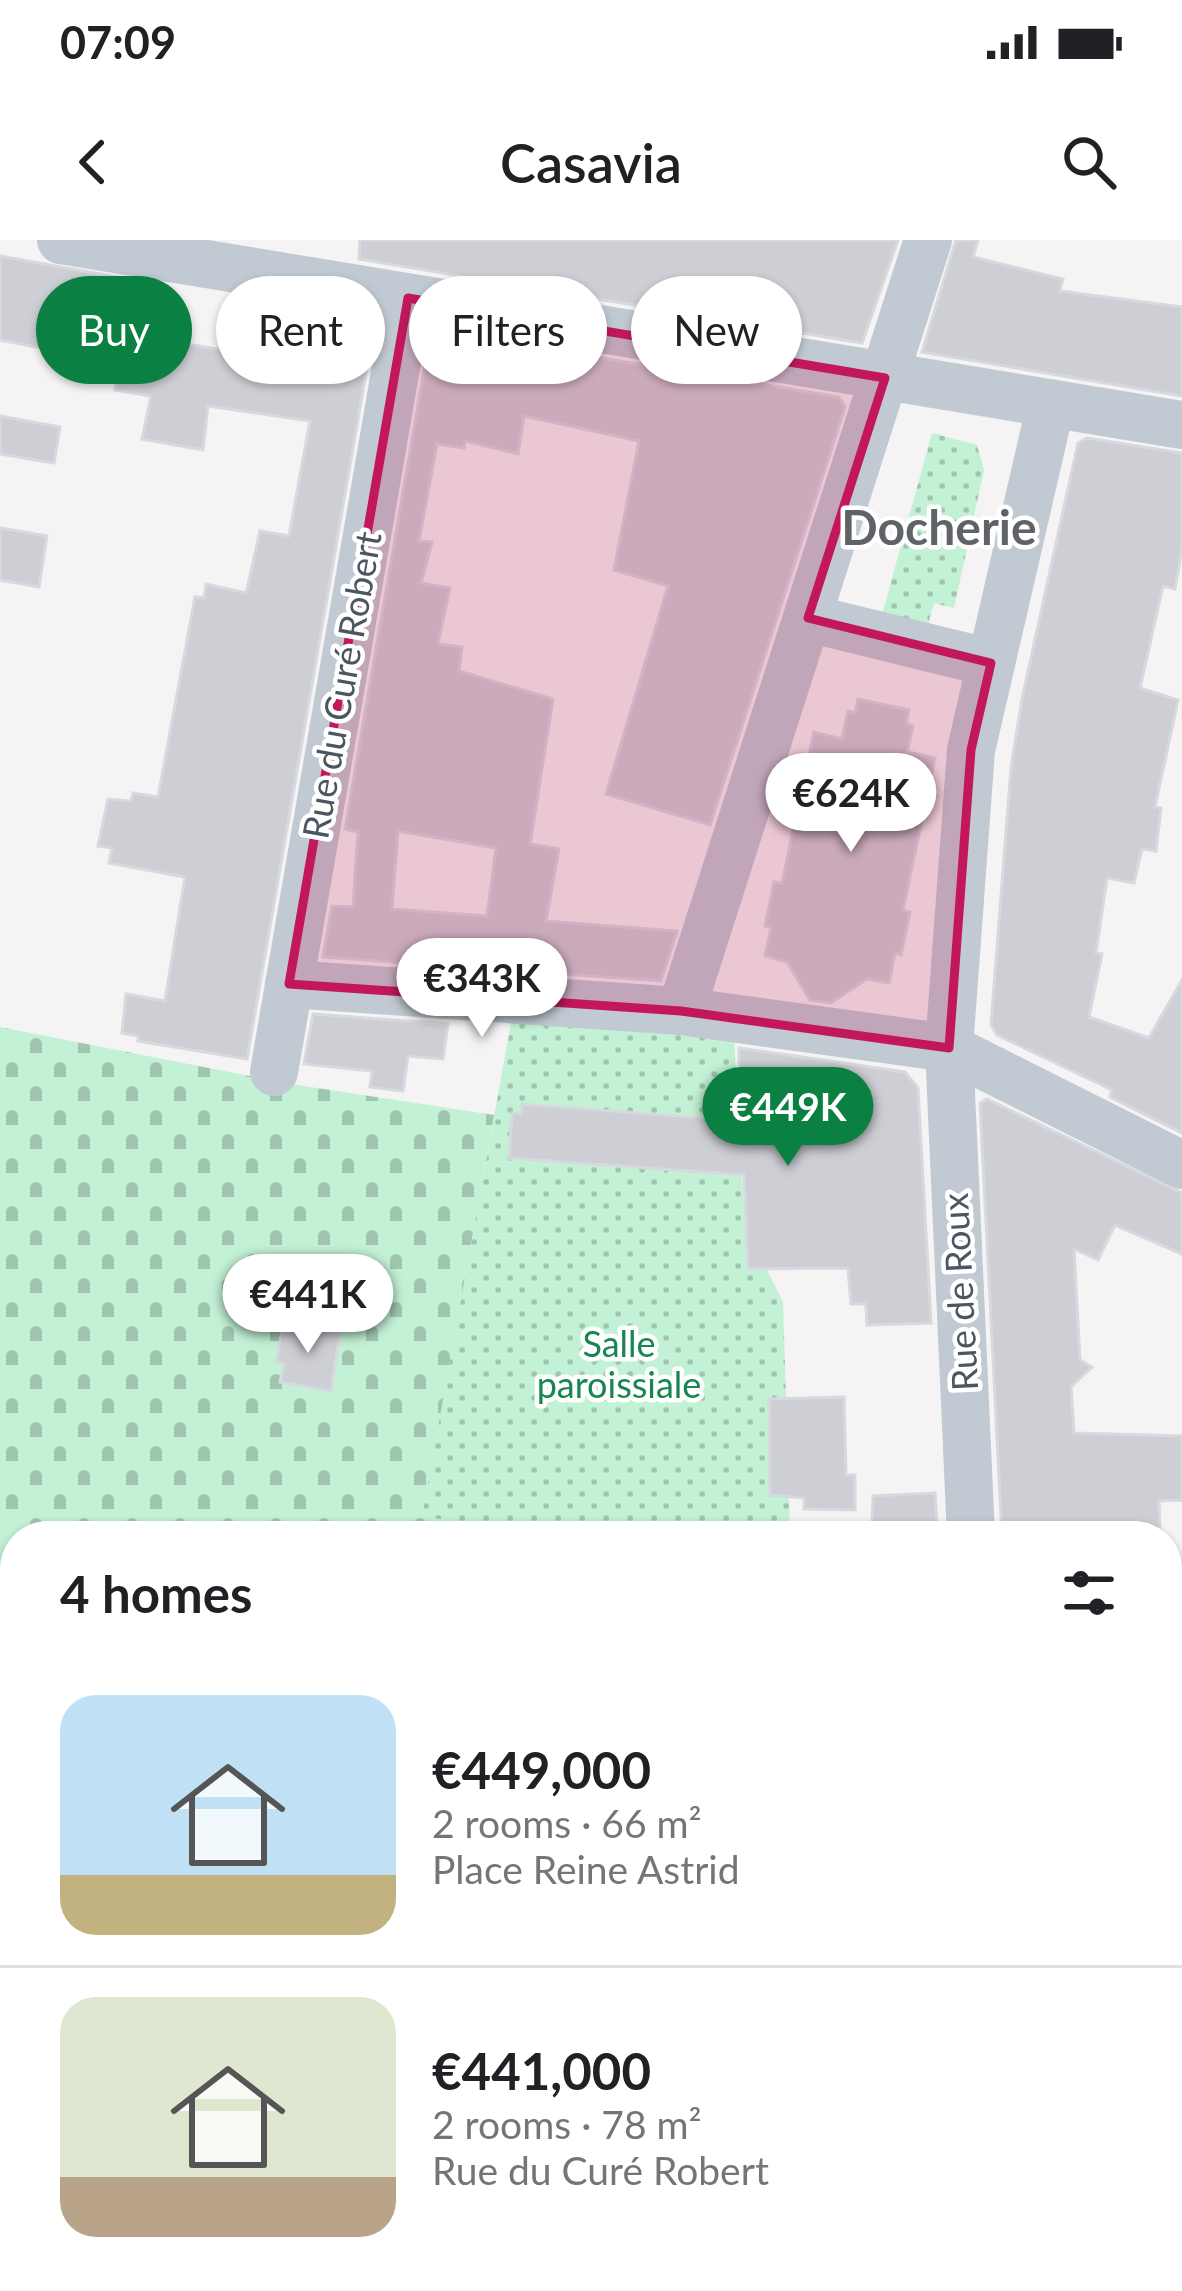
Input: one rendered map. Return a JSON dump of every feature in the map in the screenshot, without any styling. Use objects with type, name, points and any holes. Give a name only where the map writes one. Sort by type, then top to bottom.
[{"type":"street","points":[[61,240],[1182,425]]},
{"type":"street","points":[[681,1011],[928,240]]},
{"type":"street","name":"Rue du Curé Robert","points":[[274,1072],[408,298]]},
{"type":"street","name":"Rue de Roux","points":[[970,1521],[949,1048],[970,750],[1051,404]]},
{"type":"street","points":[[808,618],[991,663]]},
{"type":"street","points":[[289,984],[681,1011],[949,1048],[1182,1165]]},
{"type":"highlighted area","points":[[408,298],[885,378],[808,618],[991,663],[971,750],[949,1048],[681,1011],[289,984]]},
{"type":"green space","points":[[932,433],[977,445],[984,470],[954,608],[934,603],[925,635],[880,622]]},
{"type":"green space","name":"Salle paroissiale","points":[[511,1023],[734,1036],[745,1226],[783,1302],[790,1521],[454,1521],[421,1517]]},
{"type":"green space","points":[[0,1027],[291,1084],[494,1115],[422,1517],[455,1521],[0,1521]]},
{"type":"building","points":[[360,240],[898,240],[862,343],[802,333],[802,276],[631,276],[631,304],[607,300],[607,276],[461,276],[359,259]]},
{"type":"building","points":[[956,240],[978,240],[973,257],[1063,279],[1060,291],[1182,307],[1182,396],[922,352]]},
{"type":"building","points":[[0,256],[111,276],[36,276],[36,347],[0,340]]},
{"type":"building","points":[[192,345],[216,349],[216,384],[364,384],[247,1059],[138,1041],[138,1036],[122,1033],[126,994],[165,1001],[185,877],[109,863],[112,848],[98,846],[108,799],[131,801],[133,793],[158,797],[195,597],[204,598],[206,584],[246,593],[260,531],[289,536],[310,421],[208,406],[203,450],[142,439],[151,396],[115,390],[116,384],[192,384]]},
{"type":"building","points":[[607,359],[631,363],[631,384],[760,384],[839,397],[845,407],[710,825],[606,794],[668,586],[614,570],[639,441],[524,416],[518,454],[465,441],[464,448],[437,444],[419,541],[432,542],[421,583],[450,588],[438,644],[462,647],[459,671],[553,699],[530,844],[559,849],[546,921],[677,931],[661,981],[323,957],[332,906],[353,907],[358,832],[345,829],[422,384],[607,384]],"holes":[[[398,831],[496,848],[487,916],[392,909]]]},
{"type":"building","points":[[0,416],[60,427],[54,463],[0,454]]},
{"type":"building","points":[[1087,438],[1182,453],[1182,548],[1175,589],[1163,586],[1140,688],[1178,700],[1155,807],[1161,808],[1156,851],[1142,849],[1134,883],[1107,878],[1096,953],[1102,954],[1089,1017],[1149,1038],[1182,980],[1182,1133],[1110,1097],[1112,1090],[997,1035],[991,1025],[1011,768],[1022,699],[1078,443]]},
{"type":"building","points":[[0,528],[47,536],[39,587],[0,580]]},
{"type":"building","points":[[858,699],[909,710],[906,724],[913,726],[907,752],[935,758],[903,910],[910,912],[901,955],[895,953],[889,983],[867,979],[831,1003],[810,1000],[787,962],[765,956],[771,927],[765,926],[774,882],[782,883],[814,732],[842,739],[848,711],[855,713]]},
{"type":"building","points":[[313,1014],[448,1024],[443,1059],[408,1056],[403,1091],[370,1087],[372,1071],[304,1064]]},
{"type":"building","points":[[739,1048],[905,1072],[918,1088],[931,1323],[867,1325],[866,1304],[851,1304],[848,1268],[748,1269],[744,1175],[509,1158],[512,1113],[521,1114],[522,1104],[740,1121]]},
{"type":"building","points":[[987,1099],[1182,1193],[1182,1254],[1115,1225],[1098,1260],[1074,1249],[1080,1360],[1092,1367],[1071,1387],[1074,1433],[1182,1436],[1182,1500],[1159,1501],[1160,1521],[1001,1521],[980,1103]]},
{"type":"building","points":[[284,1320],[340,1333],[331,1391],[280,1382],[284,1364],[276,1362]]},
{"type":"building","points":[[844,1397],[846,1475],[855,1475],[855,1510],[804,1509],[804,1498],[770,1495],[769,1399]]},
{"type":"building","points":[[935,1493],[937,1521],[872,1521],[873,1496]]},
{"type":"district","name":"Docherie","points":[[939,526]]}]
